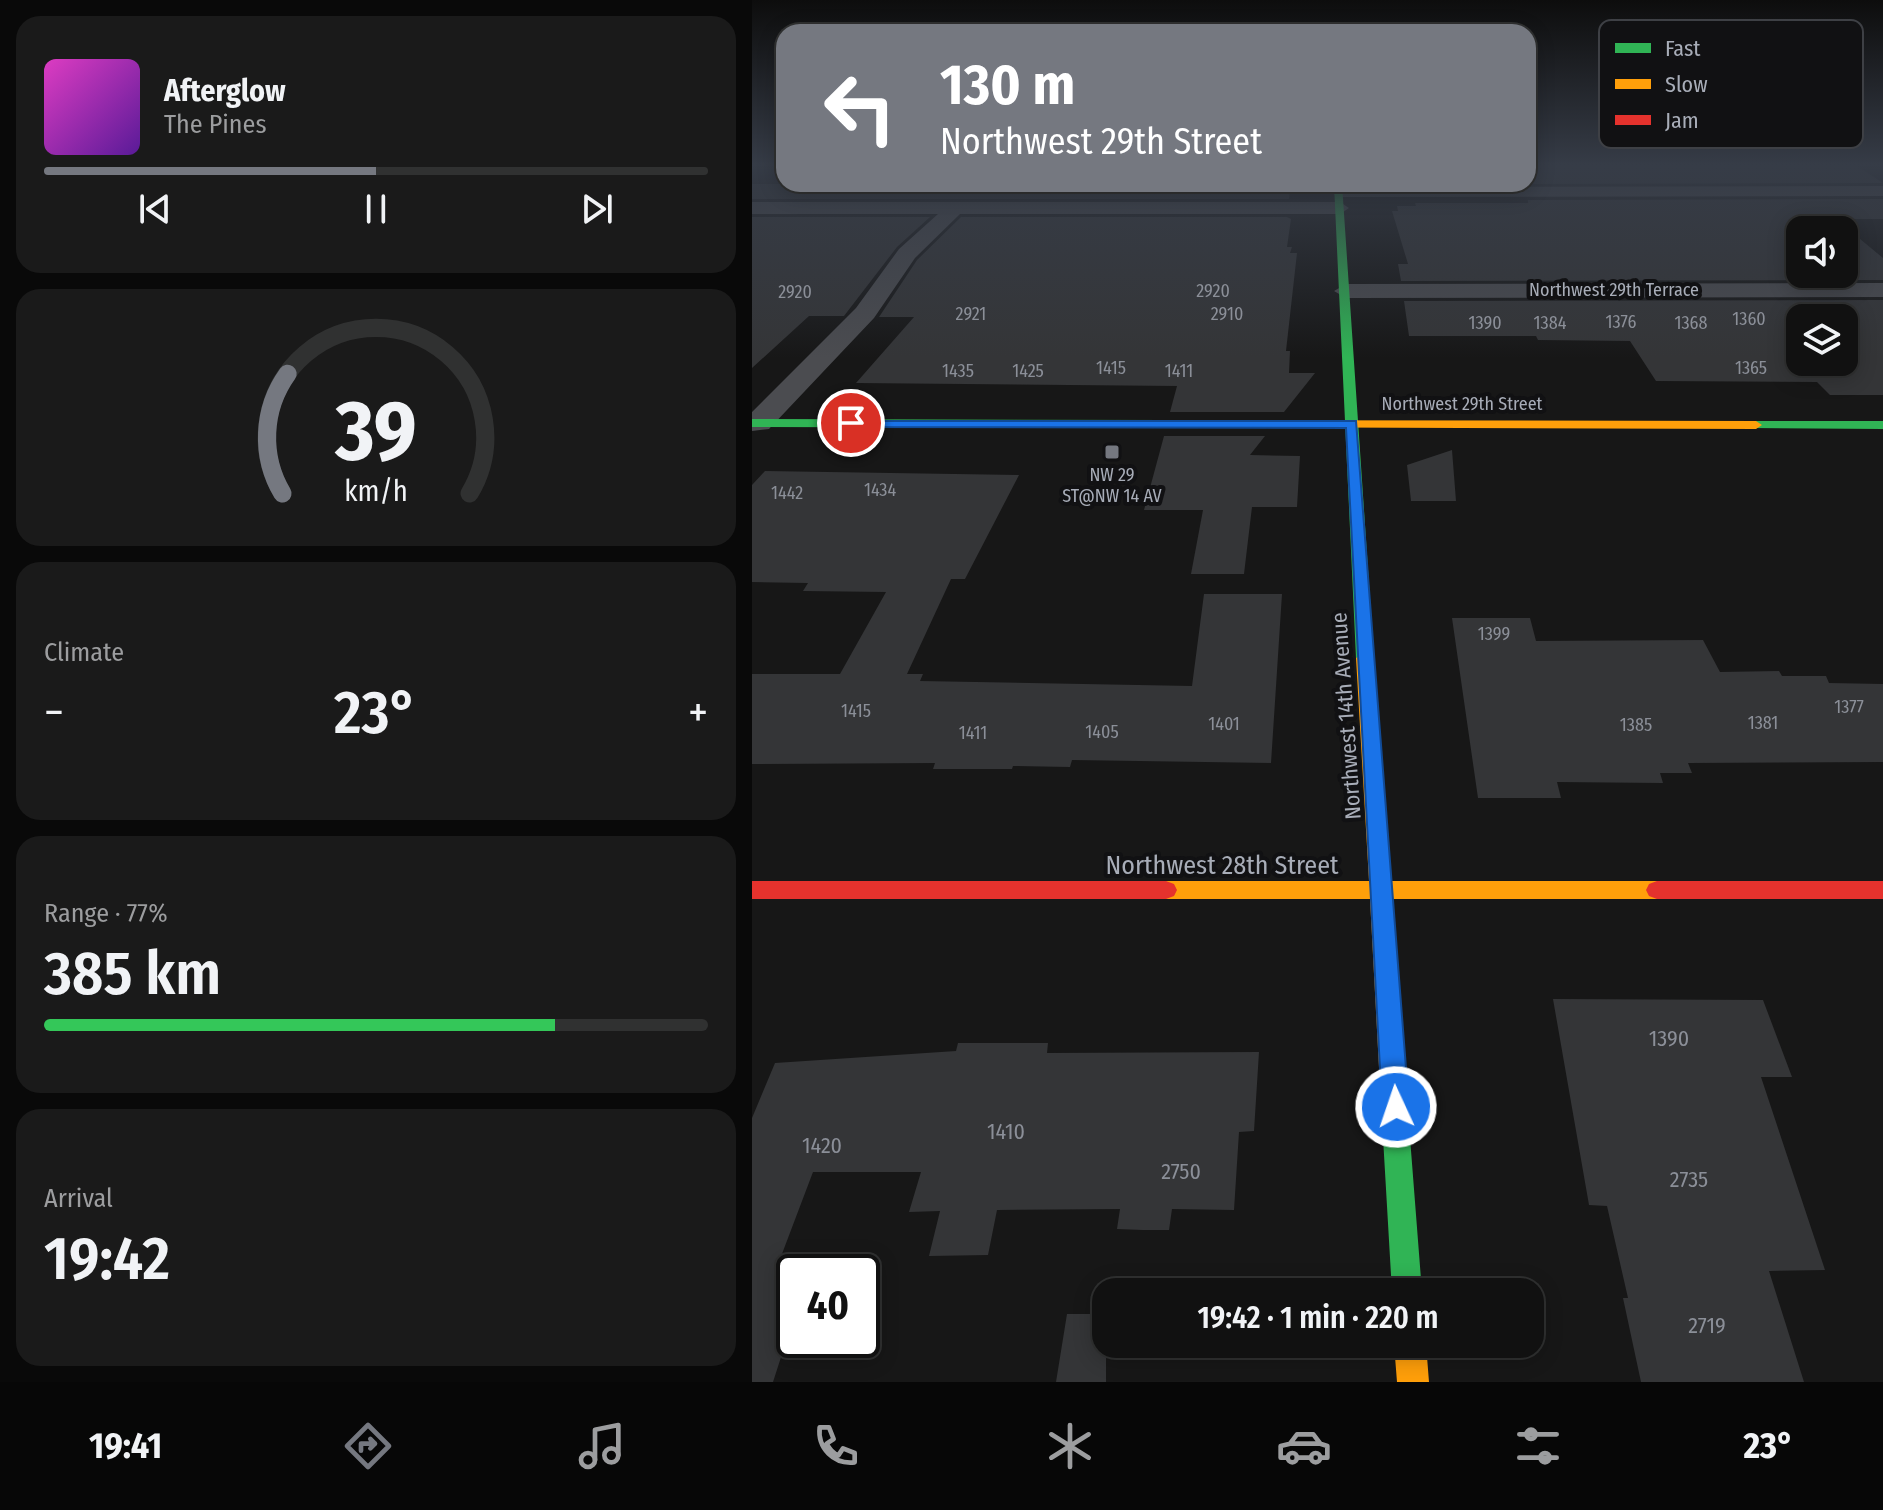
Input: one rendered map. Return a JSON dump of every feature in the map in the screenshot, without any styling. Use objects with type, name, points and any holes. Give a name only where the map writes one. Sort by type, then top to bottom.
[{"type":"street","points":[[755,423],[865,313],[907,254],[934,228]]},
{"type":"street","name":"Northwest 14th Avenue","points":[[1341,228],[1406,1278]]},
{"type":"street","name":"Northwest 29th Terrace","points":[[1346,291],[1883,290]]},
{"type":"street","name":"Northwest 29th Street","points":[[755,423],[1883,425]]},
{"type":"street","name":"Northwest 28th Street","points":[[752,890],[1883,890]]},
{"type":"street","points":[[1411,1358],[1413,1382]]},
{"type":"building","points":[[752,228],[917,228],[897,247],[844,316],[809,316],[752,368]]},
{"type":"building","points":[[949,228],[1290,228],[1287,247],[1292,247],[1290,253],[1297,253],[1286,351],[1290,351],[1289,373],[1315,373],[1284,412],[1170,412],[1177,386],[856,383],[914,317],[879,317],[917,260]]},
{"type":"building","points":[[1397,228],[1786,228],[1786,280],[1401,281],[1398,264],[1408,264]]},
{"type":"building","points":[[1858,237],[1883,258],[1883,280],[1858,280]]},
{"type":"building","points":[[1883,300],[1883,395],[1830,395],[1817,382],[1656,381],[1630,341],[1538,340],[1536,336],[1409,336],[1404,301]]},
{"type":"building","points":[[1164,436],[1265,436],[1250,455],[1300,456],[1297,507],[1252,507],[1244,574],[1191,574],[1203,510],[1144,510]]},
{"type":"building","points":[[1452,450],[1456,501],[1411,501],[1407,465]]},
{"type":"building","points":[[765,471],[1019,475],[965,579],[951,579],[907,674],[923,674],[920,681],[1192,686],[1204,594],[1282,594],[1271,763],[1072,760],[1070,767],[1013,766],[1012,769],[933,769],[935,763],[752,764],[752,674],[840,674],[886,592],[803,591],[808,583],[752,582],[752,485]]},
{"type":"building","points":[[1452,618],[1530,618],[1536,641],[1703,640],[1720,672],[1779,671],[1782,676],[1826,676],[1829,683],[1883,684],[1883,762],[1688,763],[1692,773],[1660,773],[1663,783],[1557,782],[1561,798],[1478,798]]},
{"type":"building","points":[[1553,999],[1763,1000],[1792,1077],[1761,1077],[1825,1270],[1769,1271],[1804,1382],[1641,1382],[1623,1298],[1628,1298],[1607,1206],[1589,1205]]},
{"type":"building","points":[[958,1043],[1048,1043],[1047,1053],[1259,1052],[1254,1131],[1239,1132],[1234,1210],[1172,1209],[1169,1230],[1143,1230],[1117,1229],[1120,1209],[997,1210],[988,1255],[929,1256],[940,1211],[909,1212],[921,1172],[813,1172],[782,1254],[776,1254],[776,1358],[781,1358],[773,1382],[752,1382],[752,1118],[775,1063],[956,1051]]},
{"type":"building","points":[[1067,1314],[1092,1314],[1092,1358],[1106,1358],[1106,1382],[1056,1382]]},
{"type":"traffic: fast","points":[[1341,228],[1365,658]]},
{"type":"traffic: fast","points":[[752,423],[1168,424]]},
{"type":"traffic: fast","points":[[1756,425],[1883,425]]},
{"type":"traffic: fast","points":[[1393,1086],[1406,1278]]},
{"type":"traffic: slow","points":[[1168,424],[1756,425]]},
{"type":"traffic: slow","points":[[1365,658],[1393,1086]]},
{"type":"traffic: slow","points":[[1166,890],[1657,890]]},
{"type":"traffic: slow","points":[[1411,1358],[1413,1382]]},
{"type":"traffic: jam","points":[[752,890],[1166,890]]},
{"type":"traffic: jam","points":[[1657,890],[1883,890]]},
{"type":"place","name":"NW 29 ST@NW 14 AV","points":[[1112,452]]},
{"type":"route","points":[[851,423],[1352,424],[1352,462],[1396,1107]]}]
